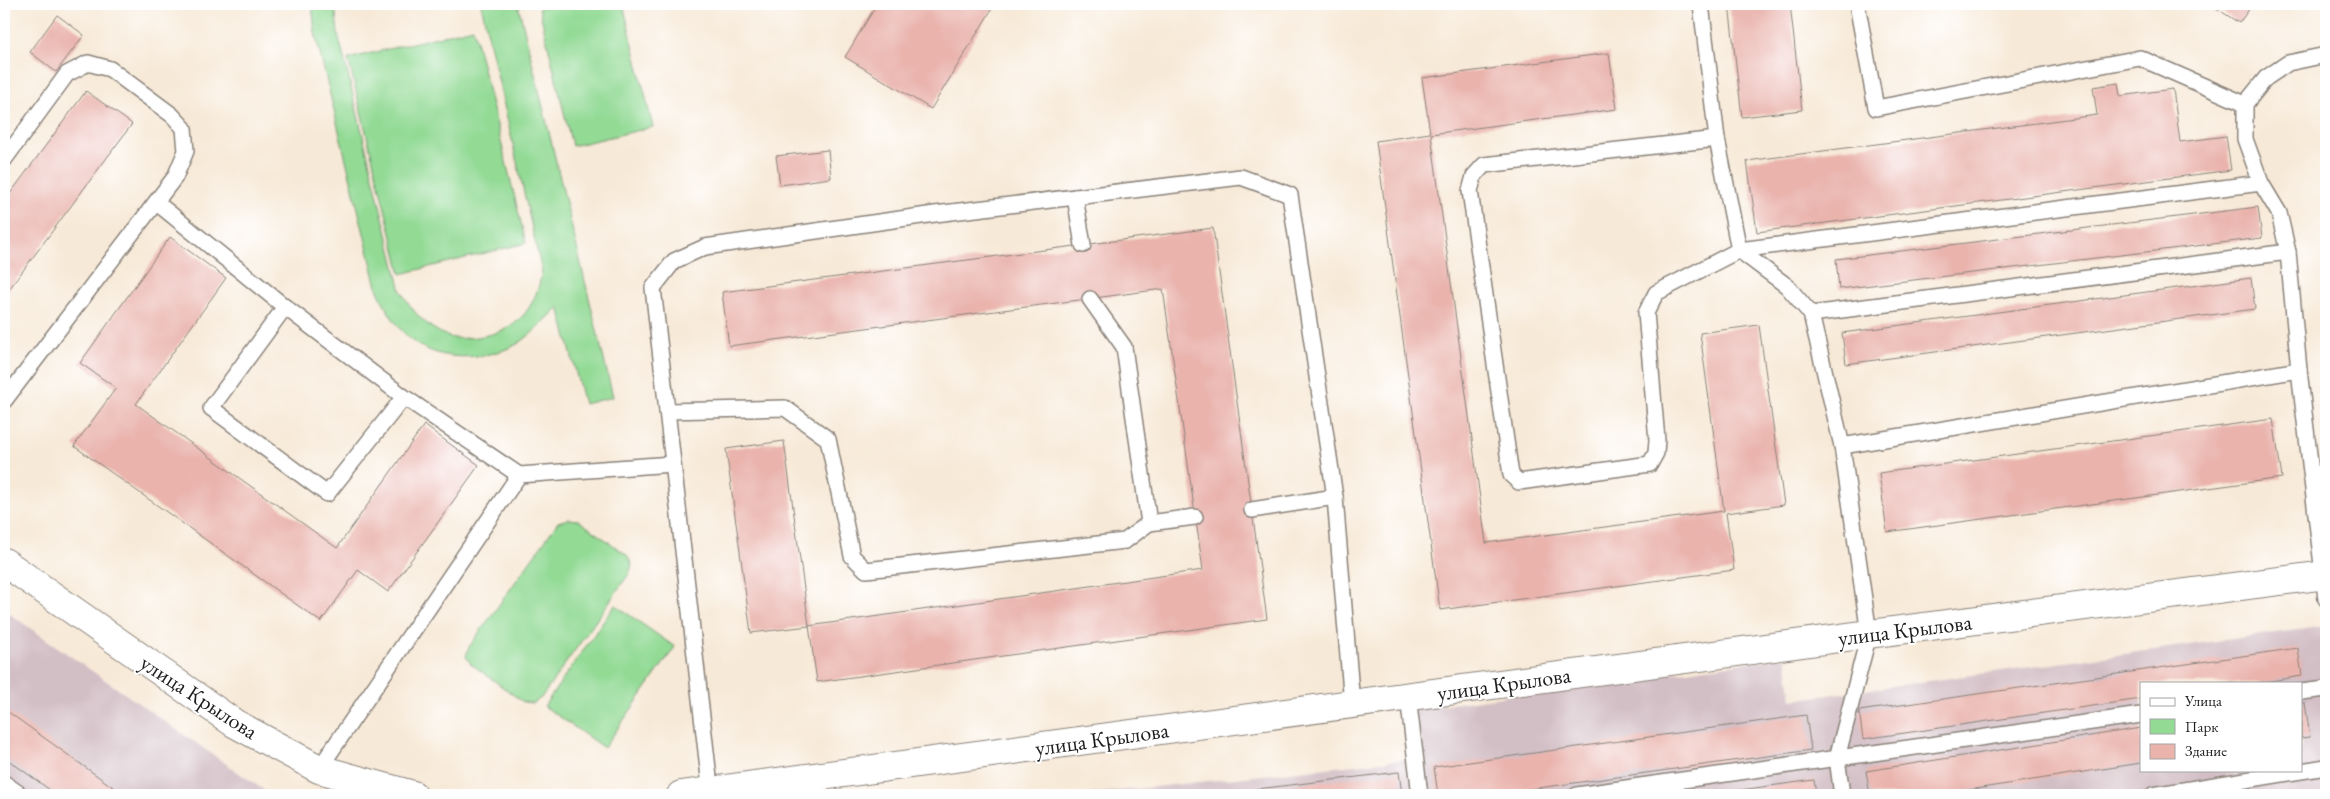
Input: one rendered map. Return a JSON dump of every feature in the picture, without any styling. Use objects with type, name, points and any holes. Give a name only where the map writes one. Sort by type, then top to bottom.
[{"type":"street","name":"улица Крылова","points":[[4,562],[234,723],[319,769],[405,795]]},
{"type":"street","name":"улица Крылова","points":[[681,795],[710,794],[1869,634],[2326,583]]},
{"type":"lane","points":[[1701,4],[1717,139],[1739,250],[1787,286],[1811,314],[1842,446],[1869,634],[1837,758],[1842,795]]},
{"type":"lane","points":[[1858,4],[1876,108],[2140,58],[2246,104]]},
{"type":"lane","points":[[2326,55],[2288,63],[2266,78],[2246,104],[2245,138],[2261,183],[2279,213],[2288,252],[2299,370],[2326,583]]},
{"type":"lane","points":[[4,160],[67,74],[88,63],[110,69],[172,115],[184,128],[186,151],[175,177],[4,402]]},
{"type":"lane","points":[[1717,139],[1484,165],[1474,176],[1470,191],[1511,475],[1519,482],[1650,464],[1656,454],[1657,440],[1646,313],[1656,294],[1739,250],[2261,183]]},
{"type":"lane","points":[[710,794],[653,288],[674,261],[705,247],[935,214],[1242,177],[1290,195],[1335,497],[1352,705]]},
{"type":"lane","points":[[1075,198],[1083,245]]},
{"type":"lane","points":[[157,202],[285,308],[404,397],[519,475],[672,464]]},
{"type":"lane","points":[[1811,314],[2288,252]]},
{"type":"lane","points":[[1090,298],[1124,347],[1149,523]]},
{"type":"lane","points":[[285,308],[211,408],[218,414],[327,494],[404,397]]},
{"type":"lane","points":[[1842,446],[2299,370]]},
{"type":"lane","points":[[667,411],[785,408],[828,440],[852,556],[866,570],[1125,541],[1149,523],[1195,518]]},
{"type":"lane","points":[[319,769],[519,475]]},
{"type":"lane","points":[[1252,510],[1335,497]]},
{"type":"lane","points":[[2302,692],[2326,689]]},
{"type":"lane","points":[[1408,697],[1420,795]]},
{"type":"lane","points":[[1577,795],[2140,715]]},
{"type":"lane","points":[[2302,771],[2326,767]]},
{"type":"lane","points":[[2153,795],[2295,772]]},
{"type":"lane","points":[[4,783],[21,795]]},
{"type":"shaded area","points":[[4,610],[271,795],[4,795]]},
{"type":"shaded area","points":[[2326,626],[2326,795],[1082,795],[1409,759],[1402,711],[1786,657],[1792,700]]},
{"type":"green space","points":[[312,4],[335,4],[338,34],[401,291],[414,311],[432,328],[447,336],[462,338],[477,337],[503,330],[522,317],[535,297],[542,272],[481,4],[518,4],[613,397],[584,404],[559,307],[522,341],[497,352],[468,357],[452,356],[425,348],[407,336],[397,324],[378,291],[315,33]]},
{"type":"green space","points":[[556,4],[623,4],[653,127],[572,146],[539,8]]},
{"type":"green space","points":[[473,28],[526,243],[401,274],[348,59]]},
{"type":"green space","points":[[568,519],[578,520],[627,555],[632,565],[629,574],[541,698],[533,703],[523,702],[470,663],[466,656],[469,647],[558,522]]},
{"type":"green space","points":[[615,605],[675,647],[604,748],[544,706]]},
{"type":"building","points":[[877,4],[995,4],[931,109],[845,57]]},
{"type":"building","points":[[1729,4],[1790,4],[1802,110],[1742,117]]},
{"type":"building","points":[[2210,4],[2253,4],[2239,23]]},
{"type":"building","points":[[57,15],[84,35],[56,72],[30,52]]},
{"type":"building","points":[[1609,53],[1617,109],[1431,134],[1486,543],[1724,511],[1700,333],[1759,325],[1784,505],[1726,513],[1734,570],[1440,610],[1376,141],[1430,133],[1422,78]]},
{"type":"building","points":[[2118,83],[2120,96],[2173,89],[2180,142],[2226,136],[2231,170],[1757,232],[1747,161],[2097,115],[2093,87]]},
{"type":"building","points":[[86,91],[132,124],[4,296],[4,202]]},
{"type":"building","points":[[828,150],[831,178],[780,185],[776,156]]},
{"type":"building","points":[[2258,207],[2262,238],[1839,289],[1836,259]]},
{"type":"building","points":[[1213,228],[1267,619],[817,682],[809,626],[1203,570],[1163,289],[729,346],[722,292]]},
{"type":"building","points":[[170,237],[226,278],[136,404],[337,548],[424,425],[479,465],[388,592],[358,570],[321,622],[74,446],[116,388],[80,363]]},
{"type":"building","points":[[2251,278],[2255,309],[1846,364],[1842,333]]},
{"type":"building","points":[[2273,419],[2282,478],[1887,532],[1879,473]]},
{"type":"building","points":[[784,441],[809,626],[751,633],[726,449]]},
{"type":"building","points":[[2298,648],[2302,676],[2264,682],[2140,682],[2140,699],[1863,739],[1859,711]]},
{"type":"building","points":[[2302,703],[2305,703],[2310,737],[2302,738]]},
{"type":"building","points":[[4,709],[124,795],[57,795],[4,757]]},
{"type":"building","points":[[1806,715],[1811,750],[1488,795],[1438,795],[1434,767]]},
{"type":"building","points":[[2140,728],[2140,763],[1937,795],[1870,795],[1866,771]]},
{"type":"building","points":[[1399,772],[1402,795],[1215,795],[1215,794]]},
{"type":"building","points":[[1814,780],[1816,795],[1710,795],[1710,794]]}]
